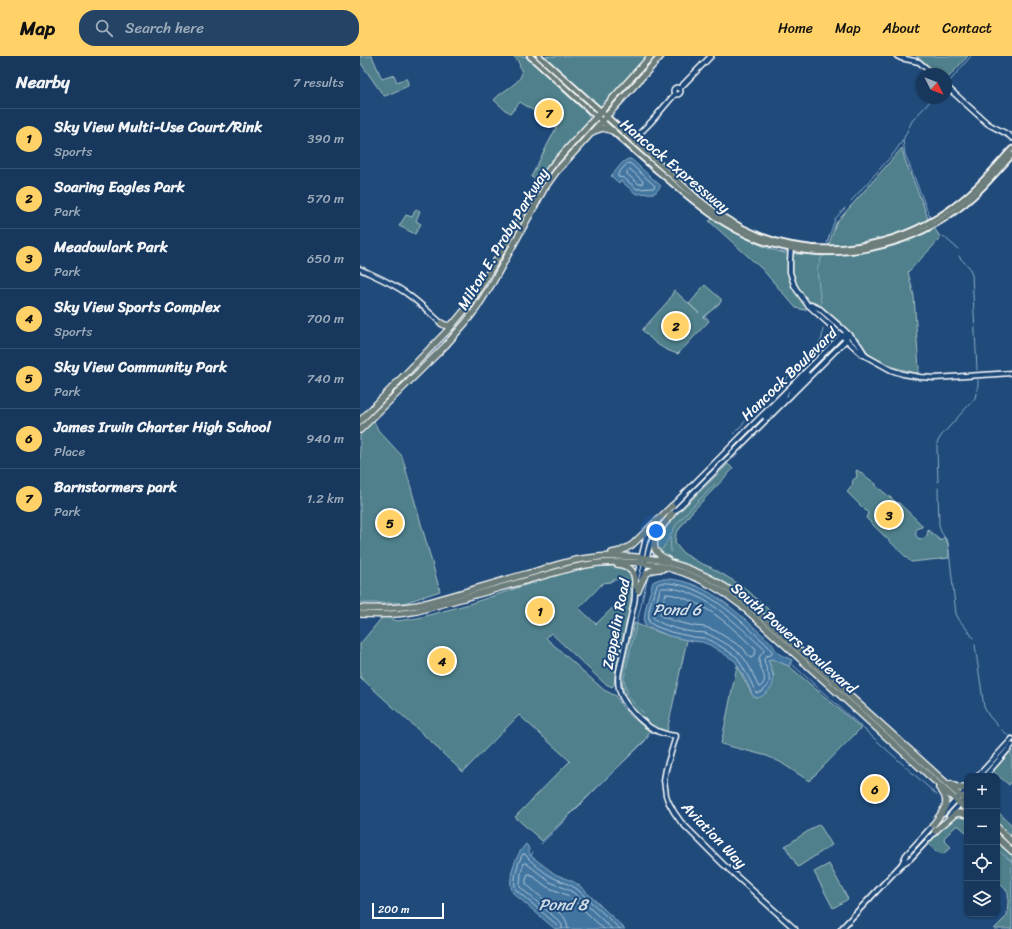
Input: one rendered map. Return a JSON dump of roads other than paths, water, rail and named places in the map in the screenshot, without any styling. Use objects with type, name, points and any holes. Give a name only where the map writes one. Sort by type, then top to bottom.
[{"type":"highway","name":"Milton E. Proby Parkway","points":[[360,421],[459,318],[474,298],[544,176],[651,56]]},
{"type":"highway","name":"Milton E. Proby Parkway","points":[[360,430],[445,346],[466,322],[493,282],[547,184],[556,172],[661,56]]},
{"type":"highway","points":[[592,132],[604,128],[613,131]]},
{"type":"highway","points":[[441,324],[446,326],[452,324],[470,300],[474,298]]},
{"type":"highway","points":[[434,345],[435,341],[442,333],[443,328],[441,324]]},
{"type":"highway","points":[[582,559],[625,550],[672,506]]},
{"type":"highway","points":[[672,514],[656,536],[654,546],[656,552],[663,558],[686,566],[704,575]]},
{"type":"highway","name":"South Powers Boulevard","points":[[360,608],[383,609],[418,605],[582,559],[616,556],[672,563],[704,575],[729,589],[745,601],[963,799],[967,809]]},
{"type":"highway","name":"South Powers Boulevard","points":[[360,614],[388,614],[417,611],[593,563],[644,560],[688,575],[713,586],[741,605],[910,757],[963,799]]},
{"type":"highway","points":[[593,563],[614,564],[627,567],[634,574],[636,590]]},
{"type":"highway","points":[[636,590],[650,571],[664,569],[688,575]]},
{"type":"highway","points":[[910,757],[941,789],[945,797],[945,808],[933,828]]},
{"type":"highway","points":[[926,765],[955,787],[964,788]]},
{"type":"highway","points":[[933,828],[955,814],[964,815]]},
{"type":"highway","points":[[1000,831],[1012,842]]},
{"type":"highway","points":[[1000,840],[1012,851]]},
{"type":"main road","name":"Hancock Expressway","points":[[530,56],[693,201],[721,221],[764,242],[816,252],[849,251],[874,247],[907,237],[930,227],[963,205],[1012,155]]},
{"type":"main road","name":"Hancock Expressway","points":[[539,56],[692,194],[713,210],[757,234],[791,247],[855,247],[884,241],[914,230],[932,222],[969,195],[1012,149]]},
{"type":"main road","points":[[633,140],[651,122],[674,94],[680,93],[679,89],[711,56]]},
{"type":"main road","points":[[897,56],[919,62],[926,68]]},
{"type":"main road","points":[[952,91],[987,123],[1006,133],[1012,138]]},
{"type":"main road","points":[[791,247],[791,277],[797,290],[807,304],[841,336],[867,357],[891,370],[905,375],[920,377],[935,378],[1012,373]]},
{"type":"main road","points":[[360,269],[384,280],[410,295],[441,324]]},
{"type":"main road","points":[[807,304],[820,310],[848,334],[867,357]]},
{"type":"main road","name":"Hancock Boulevard","points":[[644,560],[655,534],[662,525],[750,432],[751,427],[841,336],[848,334]]},
{"type":"main road","name":"Hancock Boulevard","points":[[644,560],[646,538],[660,519],[672,506],[753,433],[846,340],[848,334]]},
{"type":"main road","points":[[790,396],[792,390],[816,362]]},
{"type":"main road","points":[[753,433],[765,417],[784,398],[786,392]]},
{"type":"main road","name":"Zeppelin Road","points":[[644,560],[636,590],[618,676],[618,685],[621,696],[628,708],[648,726],[661,733],[676,736]]},
{"type":"main road","name":"Aviation Way","points":[[676,736],[664,780],[666,795],[674,812],[681,822],[723,864],[795,929]]},
{"type":"main road","points":[[981,773],[1012,739]]},
{"type":"main road","points":[[988,773],[1012,745]]},
{"type":"main road","points":[[933,828],[963,799]]},
{"type":"main road","points":[[841,929],[902,864],[910,859],[933,828],[963,799]]},
{"type":"water","points":[[631,159],[661,186],[655,193],[636,194],[621,181],[619,183],[611,176],[623,162]]},
{"type":"water","name":"Pond 6","points":[[659,579],[690,583],[718,598],[731,607],[770,641],[778,653],[792,660],[789,666],[772,659],[768,660],[773,682],[772,686],[764,695],[759,697],[753,696],[735,661],[710,645],[702,642],[669,636],[644,624],[646,608],[653,582]]},
{"type":"water","name":"Pond 8","points":[[526,844],[531,856],[555,874],[580,886],[625,929],[555,929],[513,893],[511,887],[511,874],[522,848]]},
{"type":"waterway","points":[[952,79],[971,56]]},
{"type":"waterway","points":[[851,201],[894,153],[903,140],[912,121],[928,104]]},
{"type":"waterway","points":[[903,140],[905,154],[930,217]]},
{"type":"waterway","points":[[827,243],[835,219],[845,208]]},
{"type":"waterway","points":[[943,236],[958,249]]},
{"type":"waterway","points":[[821,304],[817,269],[822,256]]},
{"type":"waterway","points":[[959,256],[969,267],[972,275],[977,370]]},
{"type":"waterway","points":[[784,381],[817,348],[822,338],[823,328]]},
{"type":"waterway","points":[[938,482],[937,443],[941,436],[975,398],[978,380]]},
{"type":"waterway","points":[[733,434],[777,388]]},
{"type":"waterway","points":[[662,550],[676,525],[715,484]]},
{"type":"waterway","points":[[938,488],[939,526],[948,542],[956,614],[973,638]]},
{"type":"waterway","points":[[670,537],[671,552]]},
{"type":"waterway","points":[[644,713],[630,698],[626,689],[624,678],[647,580]]},
{"type":"waterway","points":[[975,645],[984,707],[989,716],[998,726]]},
{"type":"waterway","points":[[790,663],[937,795]]},
{"type":"waterway","points":[[1002,730],[1010,737]]},
{"type":"waterway","points":[[541,844],[649,736]]},
{"type":"waterway","points":[[531,856],[533,852]]},
{"type":"waterway","points":[[1000,852],[1012,862]]},
{"type":"place","name":"Barnstormers park","points":[[549,113]]},
{"type":"place","name":"Soaring Eagles Park","points":[[676,326]]},
{"type":"place","name":"Meadowlark Park","points":[[889,515]]},
{"type":"place","name":"Sky View Community Park","points":[[390,523]]},
{"type":"place","name":"Sky View Multi-Use Court/Rink","points":[[540,611]]},
{"type":"place","name":"Sky View Sports Complex","points":[[442,661]]},
{"type":"place","name":"James Irwin Charter High School","points":[[875,789]]}]
